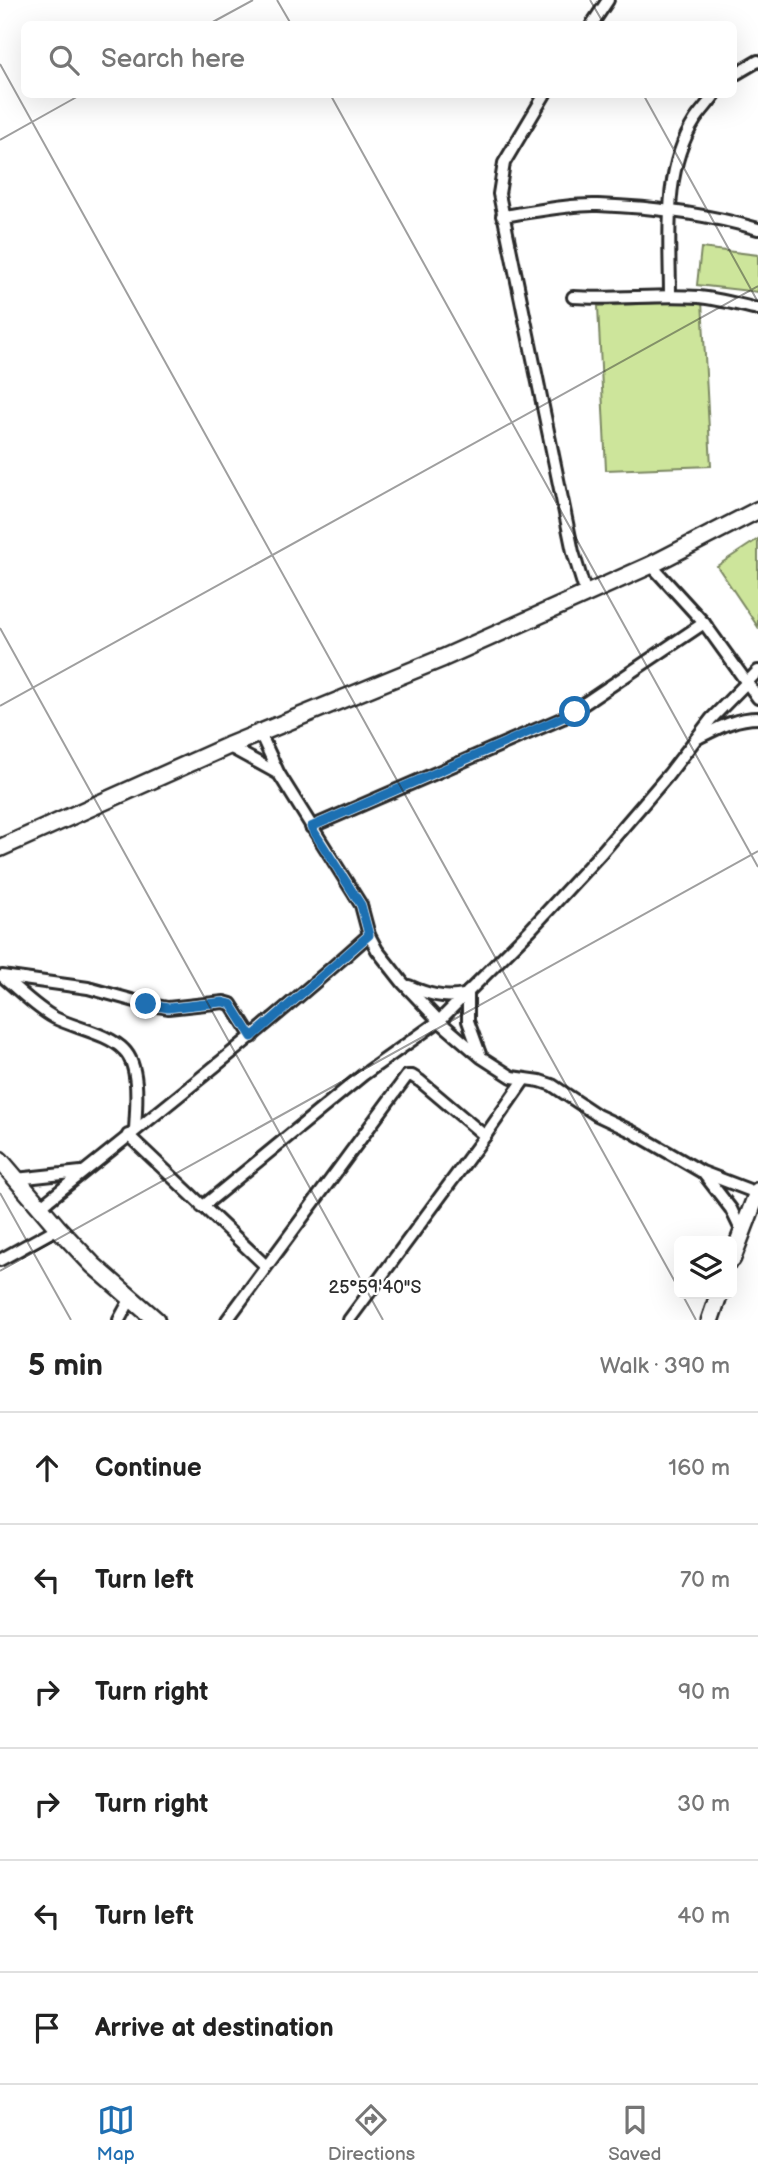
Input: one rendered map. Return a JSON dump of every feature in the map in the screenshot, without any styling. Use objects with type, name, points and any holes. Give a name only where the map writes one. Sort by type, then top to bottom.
[{"type":"street","points":[[594,21],[608,0]]},
{"type":"street","points":[[737,73],[758,61]]},
{"type":"street","points":[[543,98],[505,163],[499,194],[573,552],[586,594]]},
{"type":"street","points":[[670,296],[670,212],[677,162],[694,122],[712,98]]},
{"type":"street","points":[[502,216],[596,205],[670,212],[739,223],[758,229]]},
{"type":"street","points":[[573,297],[702,297],[758,309]]},
{"type":"street","points":[[0,848],[228,746],[443,658],[650,565],[758,510]]},
{"type":"street","points":[[650,565],[704,623],[758,698]]},
{"type":"street","points":[[311,827],[563,718],[704,623]]},
{"type":"street","points":[[202,1207],[363,1075],[439,1021],[530,930],[602,852],[745,682],[758,671]]},
{"type":"street","points":[[696,739],[729,722],[758,718]]},
{"type":"street","points":[[260,733],[279,774],[361,905],[369,935],[384,961],[403,983],[439,1021],[481,1057],[512,1077],[552,1085],[597,1115],[631,1131],[702,1172],[758,1192],[737,1246]]},
{"type":"street","points":[[228,746],[279,774]]},
{"type":"street","points":[[40,1208],[252,1037],[369,935]]},
{"type":"street","points":[[1,976],[88,988],[168,1008],[223,1002],[231,1004],[252,1037]]},
{"type":"street","points":[[1,976],[50,1015],[125,1050],[133,1069],[137,1093],[132,1132]]},
{"type":"street","points":[[403,983],[426,994],[440,997],[466,993]]},
{"type":"street","points":[[466,993],[468,1021],[481,1057]]},
{"type":"street","points":[[227,1320],[407,1076],[420,1081],[485,1136]]},
{"type":"street","points":[[349,1320],[524,1080]]},
{"type":"street","points":[[132,1132],[202,1207],[266,1266]]},
{"type":"street","points":[[0,1160],[93,1265],[156,1320]]},
{"type":"street","points":[[16,1179],[84,1172]]},
{"type":"street","points":[[702,1172],[731,1209],[742,1232]]},
{"type":"street","points":[[0,1260],[58,1228]]},
{"type":"street","points":[[119,1320],[131,1298]]},
{"type":"street","points":[[710,1320],[717,1299]]},
{"type":"green space","points":[[701,248],[758,255],[758,292],[697,285]]},
{"type":"green space","points":[[702,301],[711,466],[606,470],[598,306]]},
{"type":"green space","points":[[758,539],[758,627],[717,566]]},
{"type":"route","points":[[146,1004],[168,1008],[208,1002],[231,1004],[252,1037],[369,935],[361,905],[311,827],[575,712]]}]
